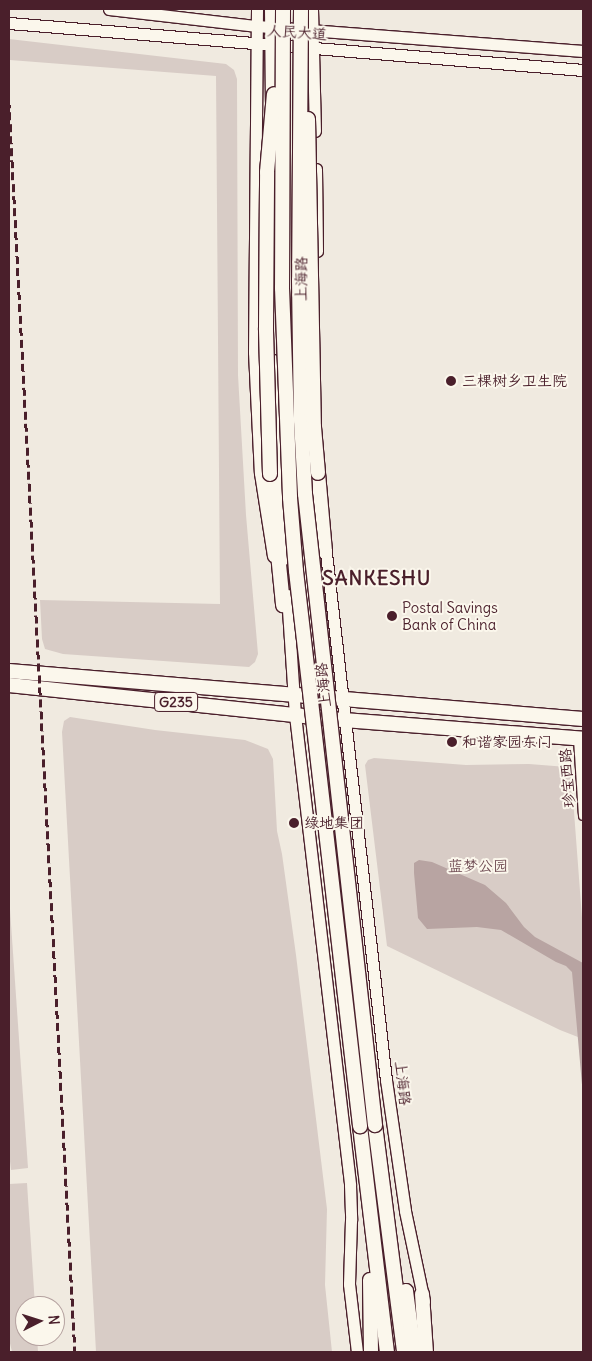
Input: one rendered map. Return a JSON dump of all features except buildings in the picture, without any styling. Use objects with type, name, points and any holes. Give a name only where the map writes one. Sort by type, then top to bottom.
[{"type":"highway","points":[[275,9],[274,89],[267,192],[266,355],[270,474],[283,605]]},
{"type":"highway","name":"上海路","points":[[283,9],[282,288],[290,498],[296,571],[387,1352]]},
{"type":"highway","points":[[302,9],[310,177],[314,427],[325,552]]},
{"type":"highway","name":"上海路","points":[[302,9],[299,280],[301,420],[305,494],[375,1126],[404,1352]]},
{"type":"highway","name":"G235","points":[[9,671],[583,719]]},
{"type":"highway","name":"G235","points":[[9,685],[344,720],[581,739]]},
{"type":"highway","points":[[383,1189],[404,1283],[414,1352]]},
{"type":"highway","points":[[369,1197],[366,1223],[378,1352]]},
{"type":"highway","points":[[371,1292],[371,1352]]},
{"type":"highway","points":[[422,1294],[426,1352]]},
{"type":"main road","name":"人民大道","points":[[109,9],[257,26],[583,50]]},
{"type":"main road","name":"上海路","points":[[257,9],[254,352],[263,498],[283,605],[350,1185],[349,1284],[357,1352]]},
{"type":"main road","name":"上海路","points":[[270,9],[273,357],[291,680]]},
{"type":"main road","name":"上海路","points":[[312,9],[317,221],[317,333],[325,552],[340,698],[399,1170],[432,1352]]},
{"type":"main road","name":"人民大道","points":[[9,23],[257,45],[583,70]]},
{"type":"street","name":"珍宝西路","points":[[581,739],[583,816]]},
{"type":"green space","points":[[9,39],[226,64],[234,70],[237,79],[238,375],[246,515],[258,654],[255,662],[249,667],[63,654],[45,649],[42,639],[40,600],[220,604],[216,76],[10,60]]},
{"type":"green space","points":[[70,717],[155,730],[245,740],[268,749],[273,759],[277,831],[296,955],[327,1209],[325,1285],[332,1352],[96,1352],[62,732],[64,721]]},
{"type":"green space","name":"蓝梦公园","points":[[374,758],[466,765],[529,764],[567,767],[571,772],[583,931],[583,1039],[560,1030],[387,946],[365,765],[368,760]]},
{"type":"green space","points":[[9,895],[28,1168],[11,1170],[9,1153]]},
{"type":"green space","points":[[27,1183],[34,1296],[15,1296],[15,1346],[38,1346],[38,1352],[12,1352],[9,1339],[9,1184]]},
{"type":"shaded area","points":[[419,860],[432,862],[485,885],[506,903],[524,927],[535,937],[583,963],[583,1096],[572,972],[566,966],[501,930],[477,927],[427,929],[418,918],[414,863]]},
{"type":"railway","points":[[9,100],[75,1352]]},
{"type":"place","name":"三棵树乡卫生院","points":[[451,381]]},
{"type":"place","name":"Postal Savings Bank of China","points":[[392,616]]},
{"type":"place","name":"和谐家园东门","points":[[452,742]]},
{"type":"place","name":"绿地集团","points":[[294,823]]},
{"type":"district","name":"SANKESHU","points":[[377,577]]}]
